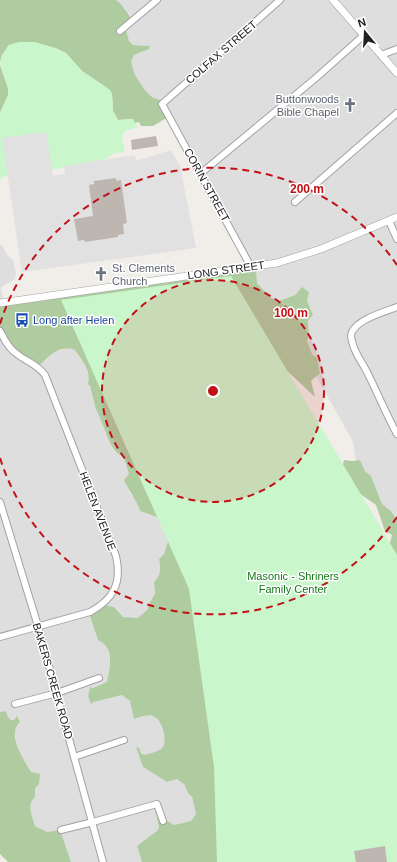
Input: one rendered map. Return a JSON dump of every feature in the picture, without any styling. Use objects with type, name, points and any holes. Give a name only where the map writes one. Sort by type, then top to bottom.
[{"type":"street","points":[[120,32],[157,0]]},
{"type":"street","name":"COLFAX STREET","points":[[162,104],[280,0]]},
{"type":"street","points":[[333,0],[397,73]]},
{"type":"street","points":[[200,174],[317,77],[364,35]]},
{"type":"street","points":[[381,54],[397,49]]},
{"type":"street","name":"CORIN STREET","points":[[162,104],[251,266]]},
{"type":"street","points":[[295,202],[397,112]]},
{"type":"street","name":"LONG STREET","points":[[0,303],[277,263],[321,249],[397,218]]},
{"type":"street","points":[[389,221],[397,239]]},
{"type":"street","points":[[397,307],[364,320],[356,326],[352,333],[352,341],[357,355],[368,373],[384,410],[397,434]]},
{"type":"street","name":"HELEN AVENUE","points":[[0,331],[4,340],[16,354],[33,363],[45,375],[116,556],[118,567],[118,578],[115,587],[111,596],[102,605],[90,612],[0,637]]},
{"type":"street","name":"BAKERS CREEK ROAD","points":[[0,502],[57,692],[103,862]]},
{"type":"street","points":[[15,704],[99,678]]},
{"type":"street","points":[[74,756],[124,740]]},
{"type":"street","points":[[61,830],[157,804],[163,821]]},
{"type":"shaded area","points":[[116,0],[397,0],[397,520],[391,511],[382,504],[371,476],[365,471],[360,460],[356,461],[353,442],[316,376],[320,373],[317,358],[312,354],[307,341],[309,334],[308,321],[313,315],[307,300],[299,291],[295,295],[279,301],[272,299],[257,283],[256,266],[250,265],[162,101],[152,97],[145,90],[135,75],[131,62],[134,55],[149,49],[149,46],[133,45],[128,41],[125,27],[132,17]]},
{"type":"shaded area","points":[[46,132],[53,176],[65,174],[64,166],[135,155],[136,161],[171,150],[180,166],[196,248],[22,272],[2,138]]},
{"type":"shaded area","points":[[0,244],[3,246],[7,255],[13,260],[16,273],[15,279],[1,287],[3,301],[0,302]]},
{"type":"shaded area","points":[[0,332],[52,352],[69,348],[75,350],[80,359],[85,363],[89,378],[88,384],[90,386],[95,406],[125,461],[129,474],[127,477],[129,492],[135,499],[140,511],[157,517],[170,535],[164,554],[159,559],[161,571],[154,582],[155,594],[147,610],[139,618],[123,617],[114,607],[106,605],[104,607],[103,642],[107,648],[111,663],[107,682],[93,688],[90,687],[88,696],[92,704],[94,702],[122,695],[130,701],[134,715],[150,715],[157,717],[160,722],[165,741],[163,747],[158,751],[144,755],[136,747],[143,767],[167,782],[177,779],[181,781],[192,797],[196,814],[191,821],[174,825],[166,820],[160,804],[154,807],[159,827],[158,830],[137,846],[142,862],[106,862],[104,860],[98,862],[71,862],[60,831],[47,832],[35,826],[29,806],[35,797],[35,788],[31,772],[20,755],[14,731],[17,716],[14,720],[11,720],[6,711],[0,712]]},
{"type":"green space","points":[[0,0],[116,0],[121,4],[132,19],[125,27],[129,41],[133,45],[150,46],[149,49],[134,55],[131,62],[135,75],[145,90],[152,97],[162,101],[168,117],[153,126],[141,126],[139,122],[134,123],[133,119],[118,120],[113,111],[112,94],[110,90],[82,71],[66,53],[34,42],[20,42],[9,45],[2,55],[0,62]]},
{"type":"green space","points":[[20,42],[34,42],[56,48],[66,53],[82,71],[110,90],[112,94],[113,111],[118,120],[133,119],[137,127],[125,131],[122,136],[125,152],[115,153],[101,162],[2,177],[0,181],[0,113],[8,95],[8,88],[0,62],[2,55],[9,45]]},
{"type":"green space","points":[[0,65],[8,88],[8,95],[0,113]]},
{"type":"green space","name":"Masonic - Shriners Family Center","points":[[256,266],[257,283],[272,299],[279,301],[295,295],[302,287],[309,292],[307,300],[313,315],[308,321],[309,334],[307,341],[312,354],[317,358],[320,373],[311,381],[315,397],[284,368],[397,738],[397,862],[142,862],[137,846],[158,830],[159,827],[154,806],[160,804],[166,820],[174,825],[191,821],[196,814],[192,797],[188,793],[184,784],[177,779],[167,782],[143,767],[136,747],[139,748],[141,753],[144,755],[162,748],[164,745],[162,727],[158,719],[150,715],[134,719],[130,701],[122,695],[91,704],[88,696],[90,687],[93,688],[107,682],[110,658],[107,648],[98,640],[90,616],[105,605],[114,607],[123,617],[138,618],[147,610],[155,594],[154,582],[160,572],[159,559],[164,554],[170,535],[157,517],[140,511],[126,484],[124,480],[129,474],[125,461],[111,445],[95,406],[90,386],[88,384],[89,378],[87,369],[75,350],[58,350],[38,367],[20,360],[14,355],[0,332],[0,302]]},
{"type":"green space","name":"Masonic - Shriners Family Center","points":[[231,276],[397,555],[397,862],[217,862],[214,767],[189,589],[61,300]]},
{"type":"green space","points":[[344,460],[360,460],[365,471],[371,476],[382,504],[391,511],[397,520],[397,574],[388,551],[392,535],[385,531],[376,505],[343,482],[341,473]]},
{"type":"green space","points":[[6,711],[11,720],[14,720],[17,716],[20,722],[16,727],[15,740],[24,761],[31,772],[40,774],[39,784],[35,788],[35,797],[32,800],[30,807],[35,826],[47,832],[60,830],[71,862],[8,862],[0,854],[0,712]]},
{"type":"building","points":[[156,136],[158,146],[132,150],[131,140]]},
{"type":"building","points":[[116,178],[116,181],[121,180],[127,223],[123,224],[124,234],[118,235],[118,237],[85,242],[84,240],[78,241],[74,219],[93,216],[89,185],[94,184],[94,181]]},
{"type":"building","points":[[385,846],[387,862],[356,862],[354,851]]},
{"type":"place","name":"Buttonwoods Bible Chapel","points":[[350,105]]},
{"type":"place","name":"St. Clements Church","points":[[101,274]]},
{"type":"place","name":"Long after Helen","points":[[22,320]]}]
